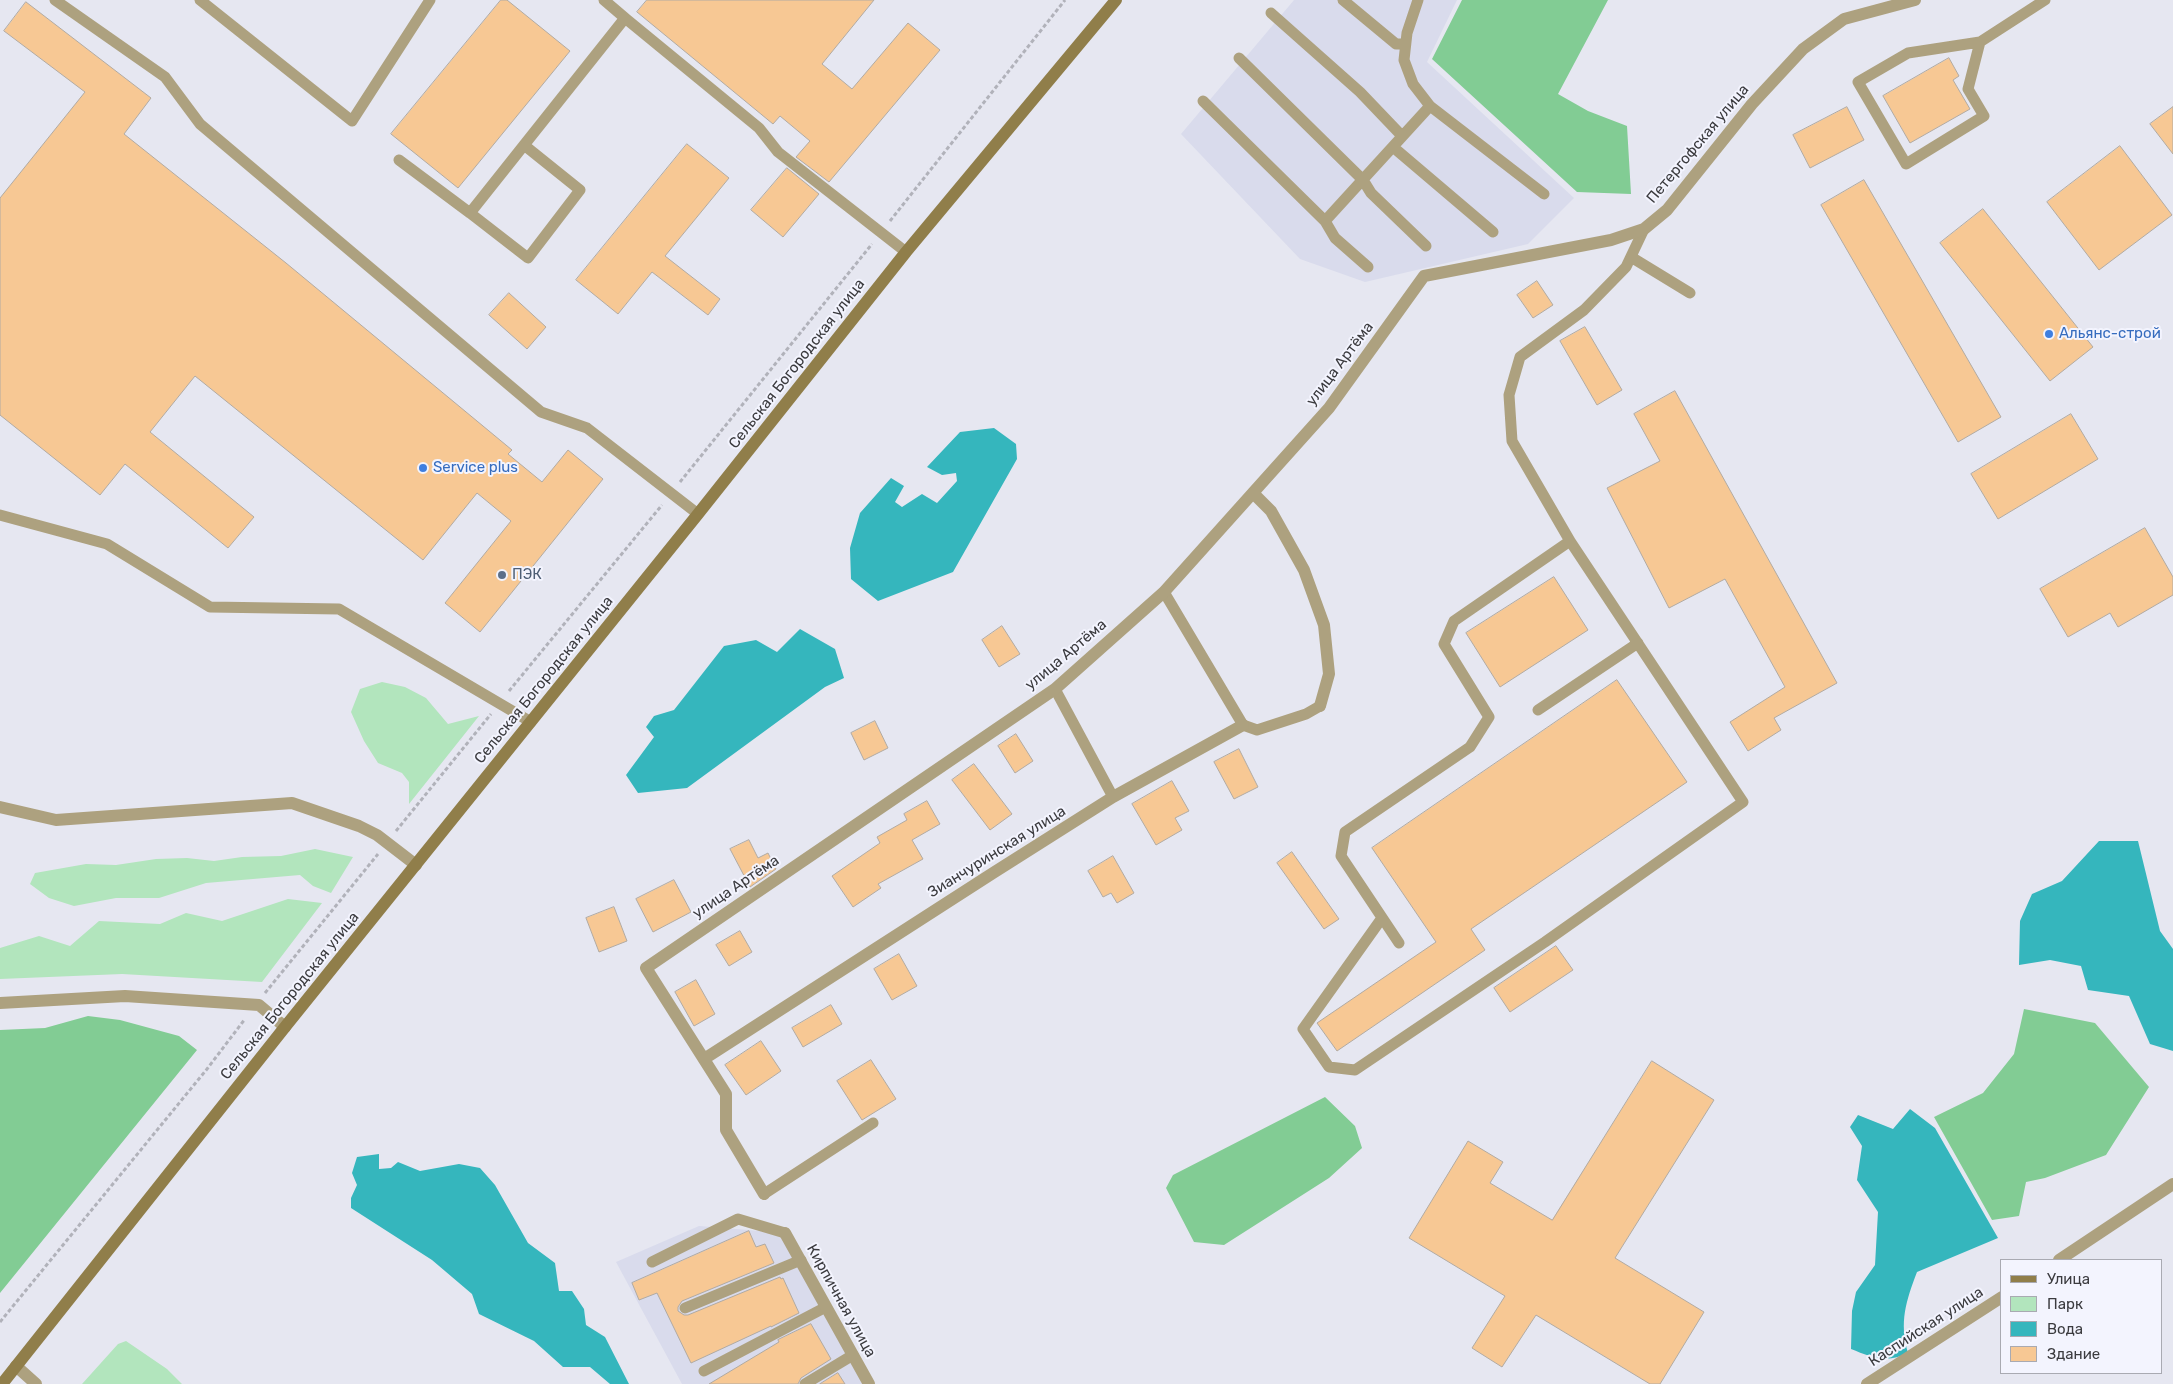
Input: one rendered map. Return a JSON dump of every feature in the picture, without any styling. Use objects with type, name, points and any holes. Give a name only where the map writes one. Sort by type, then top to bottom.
[{"type":"main road","name":"Сельская Богородская улица","points":[[2,1384],[285,1027],[698,514],[906,252],[1116,0]]},
{"type":"street","name":"Петергофская улица","points":[[1424,276],[1611,240],[1644,229],[1666,210],[1752,104],[1803,49],[1844,19],[1915,0]]},
{"type":"street","name":"улица Артёма","points":[[704,1059],[646,968],[1055,689],[1164,592],[1329,408],[1424,276]]},
{"type":"street","points":[[1253,493],[1271,512],[1304,570],[1324,625],[1329,674],[1320,706]]},
{"type":"street","name":"Зианчуринская улица","points":[[704,1059],[1113,797],[1243,725]]},
{"type":"street","points":[[0,807],[56,820],[292,803],[359,826],[386,842],[416,865]]},
{"type":"street","points":[[0,1003],[125,996],[255,1005],[259,1006],[285,1027]]},
{"type":"street","points":[[704,1059],[726,1094],[726,1130],[764,1194]]},
{"type":"street","points":[[2060,1259],[2173,1184]]},
{"type":"street","name":"Кирпичная улица","points":[[785,1233],[869,1384]]},
{"type":"street","name":"Каспийская улица","points":[[1867,1384],[2000,1298]]},
{"type":"street","points":[[16,1366],[36,1384]]},
{"type":"lane","points":[[56,0],[165,77],[200,124],[540,412],[587,428],[698,514]]},
{"type":"lane","points":[[200,0],[352,121],[430,0]]},
{"type":"lane","points":[[604,0],[758,128],[778,152],[906,252]]},
{"type":"lane","points":[[1343,0],[1396,44],[1405,44]]},
{"type":"lane","points":[[1418,0],[1407,32],[1404,60],[1414,84],[1430,106],[1544,194]]},
{"type":"lane","points":[[1980,42],[1968,89],[1984,116],[1906,164],[1858,82],[1908,53],[1980,42],[2045,0]]},
{"type":"lane","points":[[1270,13],[1360,92],[1402,136]]},
{"type":"lane","points":[[470,213],[625,18]]},
{"type":"lane","points":[[1239,58],[1363,180],[1371,193],[1426,246]]},
{"type":"lane","points":[[1203,101],[1325,221],[1335,238],[1368,267]]},
{"type":"lane","points":[[1325,221],[1430,106]]},
{"type":"lane","points":[[399,160],[528,258],[580,190],[524,145]]},
{"type":"lane","points":[[1393,146],[1493,232]]},
{"type":"lane","points":[[1382,918],[1303,1029],[1328,1068],[1356,1070],[1545,942],[1743,802],[1570,541],[1512,441],[1509,395],[1520,357],[1584,310],[1626,267],[1644,229]]},
{"type":"lane","points":[[1630,257],[1690,293]]},
{"type":"lane","points":[[0,515],[107,544],[210,607],[339,608],[531,722]]},
{"type":"lane","points":[[1399,943],[1341,856],[1345,832],[1470,747],[1489,717],[1444,644],[1454,621],[1570,541]]},
{"type":"lane","points":[[1164,592],[1243,725],[1257,730],[1306,714],[1320,706]]},
{"type":"lane","points":[[1538,710],[1638,643]]},
{"type":"lane","points":[[1055,689],[1113,797]]},
{"type":"lane","points":[[764,1194],[873,1123]]},
{"type":"lane","points":[[652,1262],[738,1219],[785,1233]]},
{"type":"lane","points":[[685,1308],[800,1260]]},
{"type":"lane","points":[[704,1371],[826,1307]]},
{"type":"lane","points":[[805,1384],[853,1355]]},
{"type":"path","points":[[0,1322],[207,1069],[255,1005],[386,842],[671,493],[1064,0]]},
{"type":"shaded area","points":[[1294,0],[1457,0],[1427,62],[1574,198],[1528,244],[1365,282],[1300,259],[1181,134]]},
{"type":"shaded area","points":[[699,1226],[785,1233],[868,1384],[682,1384],[616,1262]]},
{"type":"green space","points":[[1462,0],[1608,0],[1558,94],[1588,111],[1627,126],[1631,194],[1577,192],[1432,59]]},
{"type":"green space","points":[[382,682],[405,687],[426,698],[448,724],[479,716],[409,804],[409,782],[402,773],[378,763],[364,741],[351,712],[360,689]]},
{"type":"green space","points":[[315,849],[353,857],[331,893],[313,886],[300,875],[206,883],[159,898],[116,898],[74,906],[49,898],[30,884],[35,873],[86,864],[116,865],[156,859],[187,858],[214,861],[242,857],[281,856]]},
{"type":"green space","points":[[288,899],[322,903],[262,982],[122,974],[0,979],[0,948],[39,936],[70,946],[99,921],[160,924],[186,913],[222,921]]},
{"type":"green space","points":[[2024,1009],[2095,1023],[2149,1087],[2106,1155],[2045,1178],[2026,1182],[2019,1216],[1992,1220],[1934,1117],[1983,1093],[2014,1054]]},
{"type":"green space","points":[[88,1016],[120,1020],[179,1036],[197,1050],[0,1293],[0,1030],[45,1028]]},
{"type":"green space","points":[[1325,1097],[1355,1126],[1362,1148],[1329,1178],[1224,1245],[1194,1242],[1166,1188],[1173,1175]]},
{"type":"green space","points":[[126,1341],[167,1369],[182,1384],[82,1384],[118,1344]]},
{"type":"water","points":[[994,428],[1016,444],[1017,459],[953,572],[878,601],[851,579],[850,548],[860,513],[891,478],[904,486],[895,502],[902,507],[922,494],[937,503],[957,481],[956,473],[942,475],[927,467],[960,432]]},
{"type":"water","points":[[800,629],[835,649],[844,678],[825,687],[687,788],[638,793],[626,775],[654,737],[646,727],[654,716],[674,710],[724,646],[756,640],[777,652]]},
{"type":"water","points":[[2099,841],[2138,841],[2160,931],[2173,949],[2173,1051],[2150,1044],[2129,996],[2088,990],[2081,966],[2050,960],[2019,965],[2020,921],[2032,894],[2062,881]]},
{"type":"water","points":[[1910,1109],[1935,1128],[1998,1238],[1917,1272],[1904,1321],[1905,1342],[1908,1353],[1886,1359],[1865,1355],[1851,1349],[1852,1311],[1856,1292],[1875,1265],[1878,1212],[1857,1180],[1862,1146],[1850,1127],[1858,1115],[1893,1129]]},
{"type":"water","points":[[379,1154],[379,1169],[391,1168],[398,1162],[420,1171],[459,1164],[480,1168],[495,1185],[528,1243],[555,1263],[559,1291],[572,1291],[584,1309],[586,1325],[605,1337],[629,1384],[610,1384],[590,1367],[563,1367],[534,1341],[479,1314],[472,1294],[432,1260],[351,1208],[351,1198],[357,1185],[352,1173],[357,1157]]},
{"type":"building","points":[[501,0],[507,0],[570,51],[458,188],[391,134]]},
{"type":"building","points":[[647,0],[874,0],[822,64],[852,89],[908,23],[940,50],[829,182],[796,157],[810,141],[780,116],[773,124],[637,12]]},
{"type":"building","points":[[26,2],[151,98],[124,134],[286,263],[512,450],[508,454],[542,482],[568,450],[603,479],[480,632],[445,603],[511,521],[477,493],[423,560],[195,376],[150,432],[254,517],[228,548],[125,464],[100,495],[0,415],[0,198],[85,92],[4,31]]},
{"type":"building","points":[[1949,58],[1959,76],[1953,80],[1970,109],[1910,143],[1883,96]]},
{"type":"building","points":[[1847,107],[1864,140],[1810,168],[1793,135]]},
{"type":"building","points":[[2173,107],[2173,154],[2150,124]]},
{"type":"building","points":[[687,144],[729,178],[665,256],[720,299],[708,315],[652,272],[618,314],[576,280]]},
{"type":"building","points":[[2120,146],[2172,215],[2099,270],[2047,202]]},
{"type":"building","points":[[787,168],[819,194],[783,237],[751,210]]},
{"type":"building","points":[[1864,180],[2001,417],[1958,442],[1821,205]]},
{"type":"building","points":[[1983,209],[2093,347],[2050,381],[1940,243]]},
{"type":"building","points":[[1537,281],[1553,305],[1533,318],[1517,295]]},
{"type":"building","points":[[509,293],[546,327],[527,349],[489,315]]},
{"type":"building","points":[[1585,327],[1622,390],[1597,405],[1560,341]]},
{"type":"building","points":[[1675,391],[1837,683],[1774,718],[1781,730],[1748,751],[1730,722],[1785,687],[1725,579],[1669,608],[1607,488],[1660,461],[1634,414]]},
{"type":"building","points":[[2071,414],[2098,459],[1998,519],[1971,474]]},
{"type":"building","points":[[2145,528],[2173,577],[2173,595],[2118,627],[2110,613],[2068,637],[2040,589]]},
{"type":"building","points":[[1554,577],[1588,630],[1500,687],[1466,633]]},
{"type":"building","points":[[1002,626],[1020,654],[999,667],[982,640]]},
{"type":"building","points":[[1617,680],[1687,782],[1471,929],[1485,950],[1337,1051],[1317,1023],[1436,942],[1372,848]]},
{"type":"building","points":[[875,721],[888,748],[864,760],[851,733]]},
{"type":"building","points":[[1016,734],[1033,761],[1015,773],[998,746]]},
{"type":"building","points":[[1239,749],[1258,787],[1234,799],[1214,762]]},
{"type":"building","points":[[974,764],[1012,814],[990,830],[952,780]]},
{"type":"building","points":[[1172,781],[1189,811],[1175,818],[1182,830],[1156,845],[1132,804]]},
{"type":"building","points":[[927,801],[940,824],[912,840],[923,859],[878,884],[881,888],[853,907],[832,876],[880,843],[877,837],[907,820],[904,814]]},
{"type":"building","points":[[749,840],[758,858],[768,853],[776,869],[750,887],[730,849]]},
{"type":"building","points":[[1292,852],[1339,919],[1324,929],[1277,863]]},
{"type":"building","points":[[1113,856],[1134,893],[1117,903],[1111,893],[1103,897],[1088,871]]},
{"type":"building","points":[[674,880],[691,912],[653,932],[636,899]]},
{"type":"building","points":[[614,907],[627,941],[599,952],[586,918]]},
{"type":"building","points":[[740,931],[752,952],[729,966],[716,945]]},
{"type":"building","points":[[1556,946],[1573,970],[1510,1012],[1494,988]]},
{"type":"building","points":[[899,954],[917,986],[892,1000],[874,969]]},
{"type":"building","points":[[696,980],[715,1014],[694,1026],[675,992]]},
{"type":"building","points":[[831,1005],[842,1024],[803,1047],[792,1028]]},
{"type":"building","points":[[761,1041],[781,1071],[746,1095],[725,1065]]},
{"type":"building","points":[[871,1060],[896,1099],[862,1120],[837,1081]]},
{"type":"building","points":[[1652,1061],[1714,1100],[1615,1258],[1704,1312],[1660,1384],[1650,1384],[1536,1315],[1502,1367],[1472,1348],[1505,1296],[1409,1238],[1468,1141],[1503,1162],[1490,1183],[1552,1220]]},
{"type":"building","points":[[749,1231],[756,1247],[765,1244],[774,1263],[682,1301],[678,1311],[688,1315],[780,1277],[781,1279],[783,1278],[799,1313],[691,1363],[657,1293],[639,1300],[632,1283]]},
{"type":"building","points":[[811,1324],[831,1359],[801,1378],[798,1384],[709,1384],[779,1342],[778,1340]]},
{"type":"building","points":[[838,1373],[845,1384],[820,1384]]},
{"type":"place","name":"Альянс-строй","points":[[2049,334]]},
{"type":"place","name":"Service plus","points":[[423,468]]},
{"type":"place","name":"ПЭК","points":[[502,575]]}]
